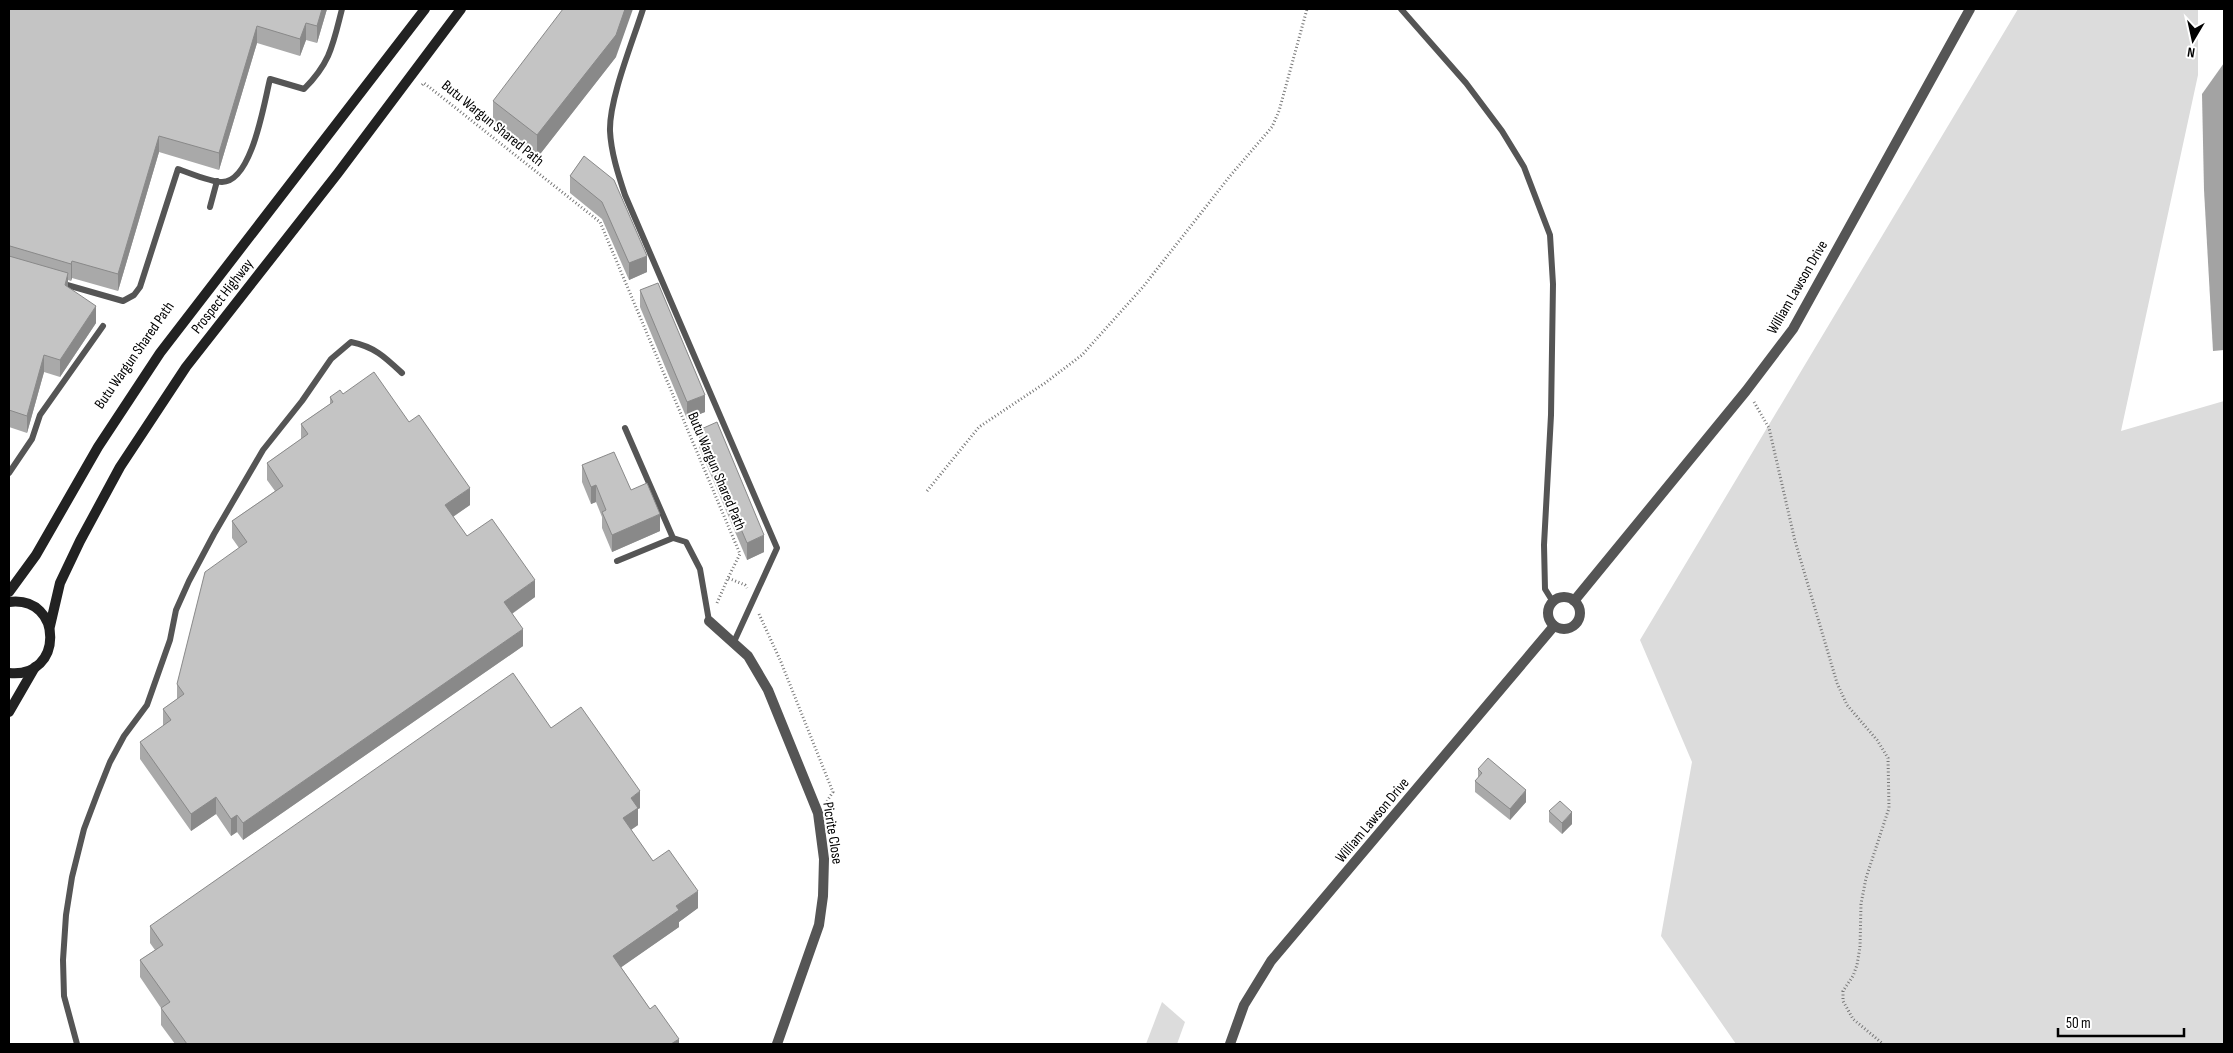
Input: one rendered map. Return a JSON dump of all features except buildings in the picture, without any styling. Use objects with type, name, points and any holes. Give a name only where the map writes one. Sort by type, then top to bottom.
[{"type":"main road","name":"Prospect Highway","points":[[9,592],[36,555],[98,447],[160,353],[425,9]]},
{"type":"main road","name":"Prospect Highway","points":[[35,666],[46,656],[50,647],[50,626],[60,583],[72,556],[120,468],[160,405],[192,359],[338,173],[461,9]]},
{"type":"main road","points":[[9,602],[28,603],[38,609],[50,626]]},
{"type":"main road","points":[[9,672],[21,673],[35,666]]},
{"type":"main road","points":[[9,712],[35,666]]},
{"type":"street","name":"William Lawson Drive","points":[[1574,601],[1746,391],[1793,329],[1970,9]]},
{"type":"street","points":[[1566,597],[1574,601],[1580,610],[1578,621],[1570,628],[1565,629],[1554,626],[1548,617],[1550,606],[1553,602],[1566,597]]},
{"type":"street","name":"Picrite Close","points":[[709,621],[748,656],[768,690],[818,813],[824,859],[823,896],[819,925],[778,1044]]},
{"type":"street","name":"William Lawson Drive","points":[[1230,1044],[1244,1005],[1271,961],[1554,626]]},
{"type":"lane","points":[[56,282],[124,301],[134,294],[140,287],[178,169],[223,182],[237,176],[249,159],[270,79],[304,89],[315,78],[328,59],[342,9]]},
{"type":"lane","points":[[644,9],[612,110],[610,131],[614,153],[625,195],[777,548],[734,644]]},
{"type":"lane","points":[[1402,9],[1466,83],[1502,131],[1524,167],[1550,235],[1552,284],[1551,416],[1544,545],[1545,589],[1553,602]]},
{"type":"lane","points":[[210,207],[217,181]]},
{"type":"lane","points":[[9,472],[32,438],[40,415],[103,326]]},
{"type":"lane","points":[[77,1044],[64,996],[63,960],[66,915],[72,877],[84,829],[98,792],[110,762],[124,736],[147,704],[170,640],[176,610],[189,581],[263,450],[302,401],[331,359],[351,342],[367,345],[386,358],[402,373]]},
{"type":"lane","points":[[625,428],[673,538]]},
{"type":"lane","points":[[617,561],[673,538],[686,542],[700,569],[709,621]]},
{"type":"path","points":[[927,491],[979,427],[1082,355],[1143,287],[1230,176],[1272,127],[1279,111],[1307,9]]},
{"type":"path","name":"Butu Wargun Shared Path","points":[[418,90],[424,82],[600,222],[740,554],[728,578]]},
{"type":"path","points":[[1758,409],[1768,428],[1795,541],[1837,683],[1847,704],[1878,740],[1888,758],[1889,808],[1863,895],[1857,965],[1853,976],[1843,991],[1843,1001],[1853,1019],[1883,1044]]},
{"type":"path","points":[[709,621],[728,578],[745,585],[781,662],[833,792],[818,813]]},
{"type":"shaded area","points":[[2018,9],[2198,9],[2198,75],[2121,431],[2224,401],[2224,1044],[1736,1044],[1661,936],[1692,762],[1640,640]]},
{"type":"shaded area","points":[[2224,63],[2224,350],[2213,351],[2204,190],[2202,94]]},
{"type":"shaded area","points":[[1162,1002],[1185,1022],[1177,1044],[1146,1044]]}]
